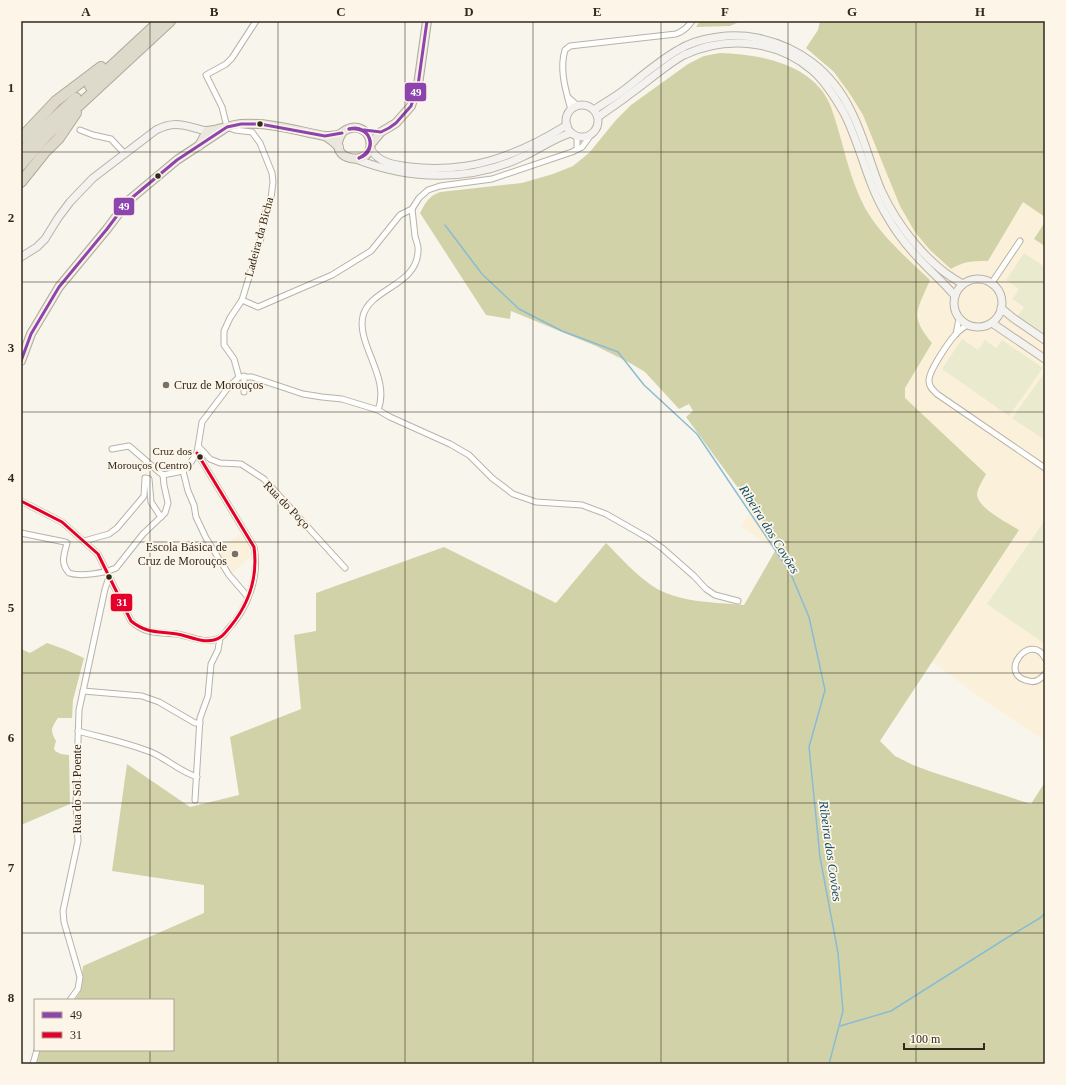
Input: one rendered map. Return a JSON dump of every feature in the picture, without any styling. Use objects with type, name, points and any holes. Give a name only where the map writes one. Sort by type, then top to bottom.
[{"type":"highway","points":[[21,152],[41,130],[160,21]]},
{"type":"highway","points":[[21,165],[47,135],[170,21]]},
{"type":"highway","points":[[21,138],[48,108],[64,94],[106,64],[125,53]]},
{"type":"highway","points":[[21,182],[45,152],[59,138],[71,119],[96,89]]},
{"type":"main road","points":[[199,144],[208,131],[241,124],[260,124],[325,136],[339,147],[343,155],[351,159],[365,156],[370,146],[381,132],[396,123],[411,106],[418,86],[427,21]]},
{"type":"main road","points":[[21,361],[31,334],[59,287],[128,201],[177,160],[199,144],[209,140],[228,127]]},
{"type":"main road","points":[[325,136],[342,133],[350,128],[360,128],[364,130],[381,132]]},
{"type":"main road","points":[[364,130],[370,139],[370,146]]},
{"type":"main road","points":[[339,147],[339,139],[342,133]]},
{"type":"street","points":[[228,127],[222,107],[206,75],[226,64],[232,58],[256,21]]},
{"type":"street","points":[[577,150],[574,135],[567,125],[566,120],[570,110],[564,83],[565,50],[570,46],[676,34],[688,27],[692,21]]},
{"type":"street","points":[[594,110],[623,91],[678,49],[706,39],[724,36],[747,36],[775,42],[789,48],[816,64],[837,87],[851,111],[881,189],[892,212],[911,238],[931,261],[950,278],[963,284]]},
{"type":"street","points":[[598,117],[683,56],[708,46],[746,43],[773,48],[786,53],[811,69],[831,92],[844,114],[875,194],[887,216],[905,242],[925,266],[945,284],[955,296]]},
{"type":"street","points":[[567,97],[578,106]]},
{"type":"street","points":[[244,392],[242,376],[234,359],[224,346],[224,331],[230,318],[242,300],[258,307],[332,275],[371,251],[400,215],[412,209],[419,198],[428,190],[440,186],[492,179],[577,150],[582,147],[596,129],[598,117],[594,110],[586,106],[578,106],[570,110]]},
{"type":"street","points":[[23,255],[37,247],[45,239],[58,218],[93,178],[156,130],[174,123],[186,124],[208,131],[209,140]]},
{"type":"street","points":[[370,146],[375,156],[387,162],[402,166],[426,169],[474,166],[497,160],[542,140],[567,125]]},
{"type":"street","name":"Ladeira da Bicha","points":[[228,127],[235,130],[252,132],[255,135],[272,173],[273,182],[271,198],[264,216],[262,238],[242,300]]},
{"type":"street","points":[[196,128],[199,144]]},
{"type":"street","points":[[80,130],[110,139],[125,154]]},
{"type":"street","points":[[356,159],[374,166],[400,172],[426,176],[450,176],[498,167],[574,135],[581,137],[590,136]]},
{"type":"street","points":[[378,410],[382,402],[381,390],[376,368],[362,329],[363,316],[369,304],[407,277],[416,264],[419,251],[412,209]]},
{"type":"street","points":[[991,284],[1020,241]]},
{"type":"street","points":[[978,279],[991,284],[999,292],[1002,300],[1001,308],[996,319],[992,323],[980,327],[968,325],[959,319],[955,312],[954,304],[955,296],[963,284],[978,279]]},
{"type":"street","points":[[1001,308],[1045,340]]},
{"type":"street","points":[[956,334],[959,319]]},
{"type":"street","points":[[992,323],[1045,359]]},
{"type":"street","points":[[968,325],[956,334],[932,368],[929,376],[931,388],[937,394],[1045,468]]},
{"type":"street","points":[[163,475],[183,471],[198,450],[202,422],[227,389],[242,376],[252,376],[303,394],[342,399],[378,410],[390,417],[450,444],[469,455],[492,478],[512,494],[536,502],[582,505],[606,514],[648,538],[662,548],[694,576],[706,590],[715,595],[738,601]]},
{"type":"street","points":[[21,533],[67,543],[63,562],[69,573],[82,575],[116,568],[143,534],[165,513],[168,502],[163,475],[129,446],[112,449]]},
{"type":"street","points":[[21,502],[62,522],[98,554],[131,621],[139,628],[152,633],[177,634],[208,641],[220,638],[233,625],[248,597],[254,579],[256,558],[254,547],[198,450]]},
{"type":"street","name":"Rua do Poço","points":[[198,450],[210,459],[220,463],[241,464],[264,479],[345,568]]},
{"type":"street","points":[[183,471],[188,491],[194,505],[196,517],[206,538],[229,575],[248,597]]},
{"type":"street","points":[[84,541],[109,534],[117,528],[144,496],[146,478],[149,479],[151,502],[161,517]]},
{"type":"street","name":"Rua do Sol Poente","points":[[71,999],[78,989],[80,977],[64,922],[63,911],[78,841],[76,803],[78,731],[83,691],[109,577]]},
{"type":"street","points":[[195,800],[201,713],[208,696],[211,664],[218,650],[220,638]]},
{"type":"street","points":[[1045,658],[1042,653],[1028,650],[1023,652],[1018,657],[1015,667],[1020,677],[1027,681],[1038,680],[1045,674]]},
{"type":"street","points":[[83,691],[142,696],[158,702],[194,723],[200,723]]},
{"type":"street","points":[[78,731],[142,749],[197,777]]},
{"type":"street","points":[[33,1064],[37,1051]]},
{"type":"shaded area","points":[[908,41],[1045,213],[1045,741],[981,698],[892,632],[741,526],[879,326],[749,126]]},
{"type":"shaded area","name":"Escola Básica de Cruz de Morouços","points":[[242,534],[251,549],[250,552],[252,555],[231,574],[216,550]]},
{"type":"green space","points":[[700,21],[741,21],[730,26],[696,27]]},
{"type":"green space","points":[[820,21],[1045,21],[1045,217],[1023,202],[988,261],[968,262],[951,269],[930,250],[915,232],[900,206],[863,115],[850,94],[834,72],[806,48],[818,30]]},
{"type":"green space","points":[[720,53],[768,59],[799,71],[813,81],[823,92],[831,107],[854,183],[865,208],[871,218],[887,237],[930,280],[919,306],[918,319],[920,326],[932,343],[905,388],[905,398],[986,474],[979,486],[977,494],[982,505],[994,515],[1019,530],[880,741],[895,756],[913,765],[1031,804],[1045,782],[1045,1064],[37,1064],[40,1051],[174,1051],[174,999],[76,999],[80,992],[83,966],[204,913],[204,885],[112,871],[127,764],[190,807],[239,795],[230,737],[301,709],[294,635],[316,631],[316,593],[444,547],[556,603],[606,543],[639,576],[661,591],[696,601],[744,605],[779,544],[686,417],[693,411],[689,404],[679,409],[645,372],[596,346],[511,311],[510,319],[486,315],[420,213],[428,200],[440,192],[522,183],[553,174],[573,166],[589,153],[616,120],[631,105],[688,64],[704,56]]},
{"type":"green space","points":[[1045,222],[1045,246],[1034,239]]},
{"type":"green space","points":[[1024,253],[1045,267],[1045,334],[1018,316],[1024,307],[1012,299],[1019,289],[1006,280]]},
{"type":"green space","points":[[962,339],[978,350],[985,340],[996,348],[1002,340],[1043,368],[1009,416],[942,369]]},
{"type":"green space","points":[[1045,372],[1045,440],[1012,418]]},
{"type":"green space","points":[[1045,520],[1045,644],[987,604]]},
{"type":"green space","points":[[47,643],[84,658],[73,700],[72,718],[58,718],[52,730],[56,741],[54,748],[55,751],[61,754],[69,755],[70,804],[21,825],[21,649],[30,653]]},
{"type":"waterway","name":"Ribeira dos Covões","points":[[445,225],[482,274],[519,309],[562,331],[618,352],[644,385],[697,434],[790,572],[809,617],[825,690],[809,747],[820,857],[838,953],[843,1011],[829,1064]]},
{"type":"waterway","points":[[840,1026],[891,1011],[1040,918],[1045,913]]},
{"type":"transit line","name":"49","points":[[364,130],[381,132],[389,128],[396,123],[411,106],[418,85],[427,21]]},
{"type":"transit line","name":"49","points":[[21,361],[31,334],[59,287],[128,201],[177,160],[227,127],[241,124],[260,124],[325,136],[342,133]]},
{"type":"transit line","name":"49","points":[[349,129],[356,128],[362,130],[369,139],[369,150],[365,155],[359,158]]},
{"type":"transit line","name":"49","points":[[349,129],[362,131],[367,134],[369,138],[369,148],[359,158]]},
{"type":"transit line","name":"31","points":[[21,501],[62,522],[98,554],[131,621],[148,630],[177,634],[200,640],[214,640],[221,637],[227,631],[242,609],[251,590],[255,569],[255,558],[254,547],[197,453]]},
{"type":"place","name":"Cruz de Morouços","points":[[166,385]]},
{"type":"place","name":"Cruz dos Morouços (Centro)","points":[[200,457]]},
{"type":"place","name":"Escola Básica de Cruz de Morouços","points":[[235,554]]}]
